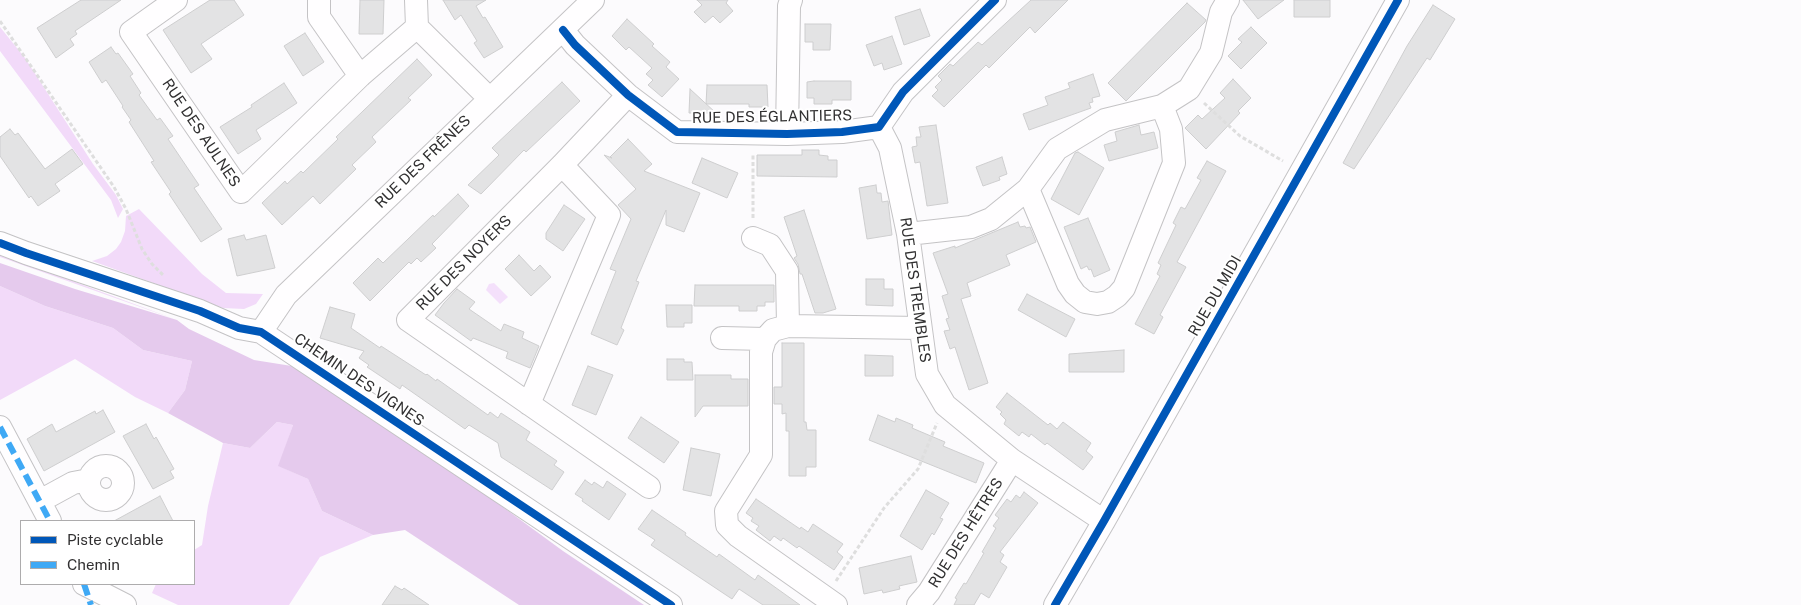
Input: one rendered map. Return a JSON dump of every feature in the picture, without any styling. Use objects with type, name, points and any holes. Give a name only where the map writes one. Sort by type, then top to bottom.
[{"type":"street","name":"RUE DES AULNES","points":[[176,0],[131,32],[241,192],[360,76],[417,27]]},
{"type":"street","points":[[319,0],[319,17],[360,76]]},
{"type":"street","points":[[416,0],[417,27],[489,98]]},
{"type":"street","name":"RUE DES FRÊNES","points":[[261,332],[286,295],[593,0]]},
{"type":"street","points":[[787,134],[789,6],[791,0]]},
{"type":"street","points":[[879,127],[903,92],[994,0]]},
{"type":"street","points":[[908,234],[971,227],[991,219],[1028,189],[1057,149],[1104,120],[1162,106],[1189,89],[1211,53],[1221,12],[1228,0]]},
{"type":"street","name":"RUE DU MIDI","points":[[1055,605],[1398,0]]},
{"type":"street","name":"RUE DES ÉGLANTIERS","points":[[563,30],[575,45],[628,95],[677,132],[787,134],[842,132],[879,127]]},
{"type":"street","name":"RUE DES NOYERS","points":[[628,95],[562,165],[408,320],[648,487]]},
{"type":"street","points":[[1028,189],[1068,284],[1075,294],[1085,302],[1097,304],[1108,302],[1124,288],[1174,163],[1171,129],[1162,106]]},
{"type":"street","name":"RUE DES TREMBLES","points":[[879,127],[890,148],[908,234],[927,374],[945,405],[1012,460],[1104,521]]},
{"type":"street","points":[[529,404],[609,215],[562,165]]},
{"type":"street","points":[[753,238],[770,245],[787,271],[788,326]]},
{"type":"street","name":"CHEMIN DES VIGNES","points":[[0,243],[200,311],[239,328],[261,332],[671,605]]},
{"type":"street","points":[[830,602],[738,536],[727,525],[726,511],[761,455],[761,352],[765,339],[773,330],[788,326],[920,328]]},
{"type":"street","points":[[722,338],[765,339]]},
{"type":"street","points":[[0,427],[50,520]]},
{"type":"street","name":"RUE DES HÊTRES","points":[[918,605],[929,592],[1012,460]]},
{"type":"street","points":[[40,501],[74,483],[89,480]]},
{"type":"street","points":[[84,585],[91,605]]},
{"type":"street","points":[[86,585],[126,605]]},
{"type":"path","points":[[0,21],[114,187],[126,209],[142,248],[152,264],[169,279]]},
{"type":"path","points":[[1189,89],[1240,136],[1288,164]]},
{"type":"path","points":[[753,133],[753,238]]},
{"type":"path","points":[[830,602],[884,508],[918,469],[945,405]]},
{"type":"shaded area","points":[[0,27],[25,58],[93,164],[116,195],[123,209],[118,218],[111,200],[0,51]]},
{"type":"shaded area","points":[[139,209],[202,274],[226,293],[263,294],[256,304],[244,309],[223,308],[92,261],[107,256],[116,249],[125,231],[126,216]]},
{"type":"shaded area","points":[[0,254],[177,320],[0,257]]},
{"type":"shaded area","points":[[0,263],[75,289],[177,320],[189,329],[254,360],[298,367],[425,450],[563,551],[644,605],[519,605],[405,530],[373,535],[322,511],[308,479],[278,466],[293,425],[277,422],[250,448],[223,443],[168,413],[185,390],[192,361],[143,350],[113,328],[45,306],[0,286]]},
{"type":"shaded area","points":[[494,283],[508,297],[500,304],[486,290],[489,284]]},
{"type":"shaded area","points":[[0,286],[45,306],[113,328],[143,350],[192,361],[185,390],[168,413],[135,397],[75,359],[0,400]]},
{"type":"shaded area","points":[[277,422],[293,425],[279,466],[308,479],[322,511],[373,535],[320,557],[289,605],[178,605],[152,593],[156,585],[195,585],[195,549],[202,545],[208,506],[223,443],[250,448]]},
{"type":"building","points":[[81,0],[121,0],[75,31],[77,34],[70,39],[74,45],[56,58],[37,28]]},
{"type":"building","points":[[210,0],[234,0],[244,15],[201,44],[212,59],[191,73],[163,30]]},
{"type":"building","points":[[360,0],[384,0],[383,34],[359,34]]},
{"type":"building","points":[[443,0],[486,0],[476,6],[503,47],[484,58],[474,43],[477,41],[461,15],[455,20]]},
{"type":"building","points":[[697,0],[728,0],[726,3],[733,11],[720,23],[713,16],[705,23],[694,12],[702,5]]},
{"type":"building","points":[[1031,0],[1068,0],[1035,33],[1030,27],[989,68],[986,65],[944,107],[932,96],[938,90],[935,87],[942,80],[938,76],[950,64],[953,66],[978,42],[982,45]]},
{"type":"building","points":[[1243,0],[1284,0],[1258,19]]},
{"type":"building","points":[[1294,0],[1330,0],[1330,17],[1294,17]]},
{"type":"building","points":[[1187,3],[1206,20],[1205,22],[1126,101],[1108,83]]},
{"type":"building","points":[[1433,5],[1455,19],[1430,60],[1427,58],[1354,169],[1343,163],[1407,46]]},
{"type":"building","points":[[920,9],[930,36],[904,45],[895,17]]},
{"type":"building","points":[[627,19],[670,62],[666,67],[679,79],[662,97],[648,85],[653,80],[646,74],[652,68],[629,47],[626,50],[612,36]]},
{"type":"building","points":[[805,24],[831,24],[830,50],[813,50],[813,42],[805,42]]},
{"type":"building","points":[[1251,27],[1267,43],[1241,69],[1228,56],[1242,42],[1238,39]]},
{"type":"building","points":[[305,33],[324,62],[303,76],[284,46]]},
{"type":"building","points":[[892,36],[902,64],[884,70],[882,63],[874,66],[866,45]]},
{"type":"building","points":[[111,47],[116,54],[118,53],[133,74],[130,76],[141,93],[139,95],[157,120],[160,118],[173,136],[168,139],[199,185],[194,188],[222,229],[201,242],[169,194],[171,192],[151,162],[154,161],[129,122],[131,120],[123,106],[106,80],[102,83],[89,62]]},
{"type":"building","points":[[417,59],[432,75],[408,98],[411,100],[372,137],[376,142],[352,165],[356,169],[320,204],[313,196],[282,225],[262,203],[285,181],[287,184],[301,171],[303,173],[338,139],[336,137]]},
{"type":"building","points":[[1093,74],[1100,96],[1092,98],[1093,102],[1089,103],[1091,108],[1029,130],[1023,114],[1048,105],[1045,97],[1070,88],[1068,83]]},
{"type":"building","points":[[1233,79],[1251,98],[1238,111],[1240,113],[1206,149],[1185,128],[1198,115],[1202,119],[1225,98],[1220,93]]},
{"type":"building","points":[[851,81],[851,100],[832,100],[832,104],[814,104],[814,98],[807,98],[807,82]]},
{"type":"building","points":[[562,82],[580,101],[526,152],[524,150],[481,194],[468,185],[499,155],[492,148]]},
{"type":"building","points":[[284,83],[297,103],[256,130],[261,139],[238,154],[220,127],[252,107],[251,105]]},
{"type":"building","points":[[707,85],[767,85],[768,107],[749,107],[749,104],[706,104]]},
{"type":"building","points":[[690,89],[716,113],[689,113]]},
{"type":"building","points":[[936,125],[948,203],[927,206],[920,162],[915,163],[912,147],[917,146],[916,137],[921,137],[919,127]]},
{"type":"building","points":[[1139,125],[1141,135],[1154,132],[1158,148],[1109,161],[1104,145],[1117,141],[1115,132]]},
{"type":"building","points":[[10,129],[15,135],[18,133],[45,169],[72,149],[83,164],[55,184],[60,191],[38,206],[31,196],[29,198],[0,156],[0,137]]},
{"type":"building","points":[[628,139],[652,164],[644,171],[700,193],[684,232],[666,225],[666,210],[636,281],[639,282],[621,328],[624,330],[617,345],[591,334],[616,271],[610,269],[631,219],[618,205],[636,189],[604,155],[612,158],[610,157]]},
{"type":"building","points":[[802,150],[819,150],[819,155],[828,156],[828,160],[837,160],[837,177],[757,176],[757,155],[802,155]]},
{"type":"building","points":[[1078,152],[1104,168],[1079,215],[1051,199],[1075,153]]},
{"type":"building","points":[[1002,157],[1007,174],[999,177],[1000,180],[983,186],[976,167]]},
{"type":"building","points":[[702,158],[738,173],[727,198],[692,183]]},
{"type":"building","points":[[1207,161],[1226,171],[1177,262],[1186,267],[1160,315],[1163,317],[1154,334],[1135,324],[1160,276],[1157,274],[1161,265],[1158,263],[1176,225],[1173,223],[1181,207],[1185,209],[1201,180],[1197,178]]},
{"type":"building","points":[[876,185],[877,193],[881,193],[882,202],[888,201],[892,235],[867,239],[859,188]]},
{"type":"building","points":[[458,194],[469,206],[432,244],[436,248],[421,262],[417,258],[411,264],[409,262],[370,301],[353,283],[378,258],[383,263]]},
{"type":"building","points":[[564,205],[585,219],[563,251],[546,239],[546,233]]},
{"type":"building","points":[[804,210],[836,309],[823,313],[815,313],[802,274],[800,274],[798,264],[794,258],[797,256],[784,217]]},
{"type":"building","points":[[1088,218],[1110,270],[1094,277],[1091,269],[1089,270],[1087,266],[1081,269],[1064,227]]},
{"type":"building","points":[[1018,222],[1020,227],[1030,227],[1036,242],[1006,255],[1010,265],[967,283],[971,296],[961,299],[988,383],[969,390],[955,347],[950,349],[944,331],[950,330],[946,319],[949,318],[942,296],[948,294],[933,253],[955,246],[955,248]]},
{"type":"building","points":[[244,235],[246,240],[266,235],[275,268],[237,276],[228,239]]},
{"type":"building","points":[[519,255],[534,271],[540,265],[551,277],[531,296],[505,269]]},
{"type":"building","points":[[866,279],[884,279],[884,289],[893,289],[893,306],[866,305]]},
{"type":"building","points":[[695,285],[774,285],[774,302],[765,302],[765,306],[757,306],[757,311],[739,311],[739,306],[694,306]]},
{"type":"building","points":[[457,289],[475,302],[469,309],[501,331],[504,324],[524,332],[522,338],[539,346],[530,368],[506,358],[508,352],[473,338],[471,341],[435,315]]},
{"type":"building","points":[[1027,294],[1075,319],[1066,337],[1018,310]]},
{"type":"building","points":[[666,305],[692,305],[692,323],[684,323],[684,327],[667,327]]},
{"type":"building","points":[[330,307],[355,314],[351,328],[380,348],[381,346],[436,381],[437,379],[488,415],[490,412],[498,418],[501,413],[530,432],[526,440],[557,461],[554,465],[564,472],[552,490],[501,457],[498,443],[469,425],[465,429],[402,385],[400,389],[367,367],[369,365],[359,358],[364,351],[320,338]]},
{"type":"building","points":[[782,343],[804,343],[804,422],[806,422],[807,430],[816,430],[816,467],[806,467],[806,476],[789,476],[789,431],[786,431],[786,413],[782,414],[782,404],[774,404],[774,387],[782,387]]},
{"type":"building","points":[[1124,350],[1124,372],[1069,372],[1069,354]]},
{"type":"building","points":[[865,355],[893,356],[893,376],[865,376]]},
{"type":"building","points":[[667,359],[684,359],[684,362],[692,362],[693,380],[667,380]]},
{"type":"building","points":[[588,366],[613,375],[596,415],[572,405]]},
{"type":"building","points":[[695,375],[731,375],[731,379],[748,379],[748,406],[703,406],[695,417]]},
{"type":"building","points":[[1007,393],[1048,425],[1050,423],[1057,429],[1063,422],[1091,443],[1086,451],[1093,457],[1083,470],[1047,443],[1045,445],[1031,434],[1029,437],[1022,432],[1019,436],[1004,424],[1006,420],[1000,414],[1002,412],[996,407]]},
{"type":"building","points":[[103,410],[115,432],[44,471],[27,439],[52,424],[56,432],[95,411],[96,414]]},
{"type":"building","points":[[878,415],[895,422],[896,418],[913,425],[912,428],[945,442],[943,446],[984,463],[976,483],[869,440]]},
{"type":"building","points":[[641,417],[679,442],[664,463],[628,438]]},
{"type":"building","points":[[146,424],[154,439],[156,437],[174,469],[170,471],[174,478],[153,489],[123,436]]},
{"type":"building","points":[[691,448],[720,454],[711,496],[683,490]]},
{"type":"building","points":[[585,480],[592,485],[594,482],[603,488],[607,481],[626,494],[609,520],[575,494]]},
{"type":"building","points":[[926,490],[949,503],[940,518],[943,519],[934,535],[932,533],[922,550],[900,536]]},
{"type":"building","points":[[1024,492],[1038,503],[1000,552],[1004,555],[1000,562],[1007,567],[989,598],[981,593],[974,605],[954,605],[957,599],[955,598],[964,583],[966,584],[996,528],[993,526],[999,518],[995,515],[1007,499],[1011,502],[1016,495],[1020,498]]},
{"type":"building","points":[[160,496],[172,520],[116,520]]},
{"type":"building","points":[[756,499],[800,529],[801,527],[808,532],[813,524],[843,544],[837,552],[843,557],[834,570],[799,546],[797,548],[783,538],[781,541],[774,536],[770,541],[756,530],[759,526],[751,521],[753,518],[746,513]]},
{"type":"building","points":[[652,510],[717,557],[719,554],[755,580],[758,575],[800,605],[763,605],[739,589],[732,599],[651,545],[655,540],[638,529]]},
{"type":"building","points":[[911,556],[917,582],[899,586],[900,589],[883,593],[882,590],[864,594],[859,568]]},
{"type":"building","points":[[395,586],[402,590],[404,588],[429,605],[382,605]]},
{"type":"marked path","points":[[0,427],[49,520]]},
{"type":"marked path","points":[[84,585],[91,605]]},
{"type":"cycle path","points":[[563,30],[575,45],[628,95],[677,132],[787,134],[842,132],[879,127],[903,92],[995,0]]},
{"type":"cycle path","points":[[1055,605],[1398,0]]},
{"type":"cycle path","points":[[0,243],[200,311],[239,328],[261,332],[671,605]]}]
